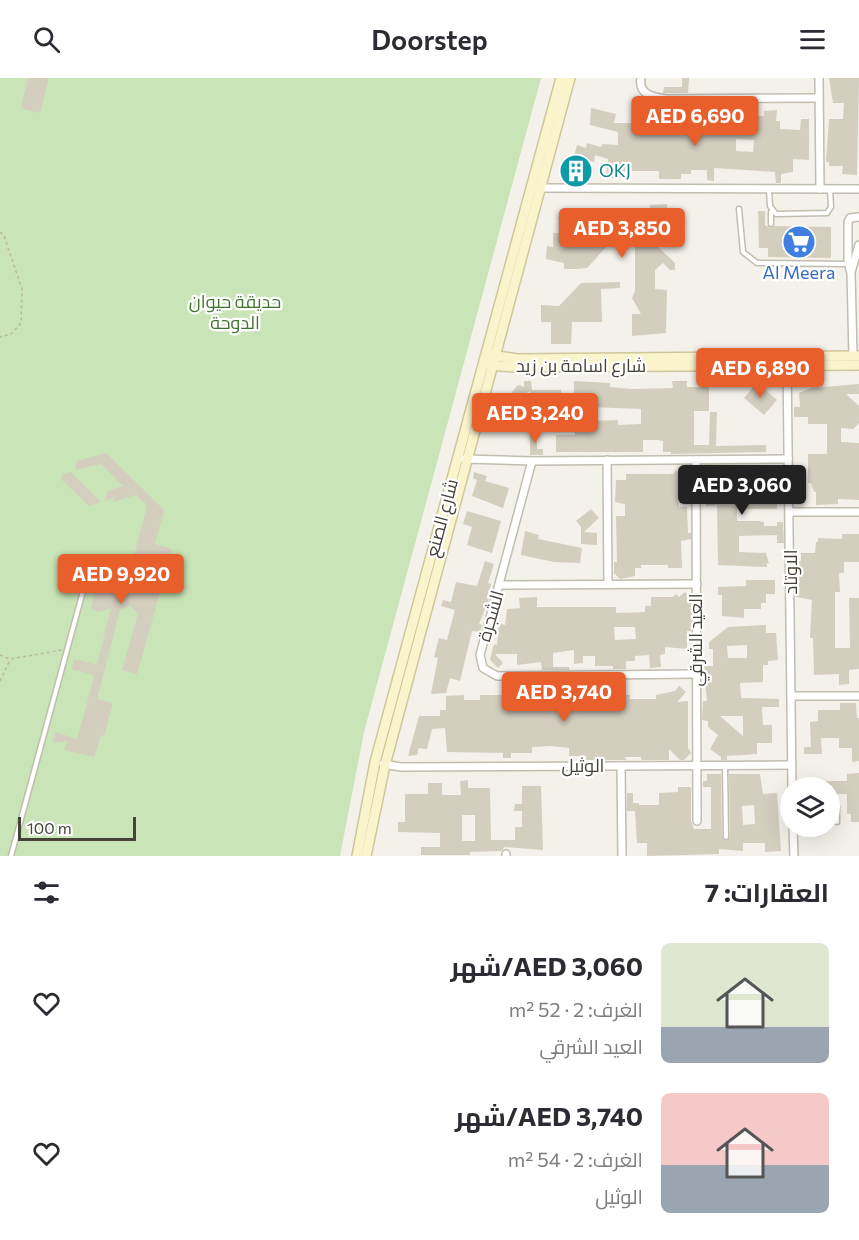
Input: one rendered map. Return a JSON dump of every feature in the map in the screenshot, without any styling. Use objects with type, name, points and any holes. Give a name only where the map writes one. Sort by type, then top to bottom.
[{"type":"street","name":"شارع الصنع","points":[[366,856],[412,646],[536,188],[561,78]]},
{"type":"street","name":"شارع الصنع","points":[[536,188],[570,78]]},
{"type":"street","points":[[640,78],[639,84],[643,92],[652,97],[666,99],[819,98]]},
{"type":"street","points":[[819,78],[820,189]]},
{"type":"street","points":[[536,188],[859,189]]},
{"type":"street","points":[[851,272],[848,264],[849,220],[859,217]]},
{"type":"street","points":[[856,356],[853,337],[851,272],[859,245]]},
{"type":"street","points":[[853,337],[859,332]]},
{"type":"street","name":"شارع اسامة بن زيد","points":[[490,360],[787,360],[856,356]]},
{"type":"street","name":"شارع اسامة بن زيد","points":[[787,360],[859,365]]},
{"type":"street","name":"الاوتاد","points":[[787,360],[791,512],[792,777]]},
{"type":"street","points":[[463,458],[532,461],[788,459]]},
{"type":"street","points":[[607,460],[608,583]]},
{"type":"street","name":"العيد الشرقي","points":[[696,460],[697,821]]},
{"type":"street","name":"الشجرة","points":[[532,461],[480,655],[483,668],[497,676],[695,674]]},
{"type":"street","points":[[791,512],[859,512]]},
{"type":"street","points":[[500,585],[696,584]]},
{"type":"street","name":"شارع الصنع","points":[[357,856],[375,762],[412,646]]},
{"type":"street","points":[[791,696],[859,696]]},
{"type":"street","name":"الوثيل","points":[[375,762],[401,767],[791,765]]},
{"type":"street","points":[[621,766],[622,856]]},
{"type":"street","points":[[793,837],[794,856]]},
{"type":"lane","points":[[769,189],[771,224]]},
{"type":"lane","points":[[771,211],[776,214],[827,213],[831,207],[830,189]]},
{"type":"lane","points":[[739,208],[743,252],[756,263],[848,264]]},
{"type":"lane","points":[[10,856],[92,558]]},
{"type":"lane","points":[[725,764],[726,837]]},
{"type":"path","points":[[0,232],[4,236],[22,289],[21,323],[11,334],[0,337]]},
{"type":"path","points":[[0,655],[10,659],[66,649]]},
{"type":"path","points":[[0,681],[10,659]]},
{"type":"green space","name":"حديقة حيوان الدوحة","points":[[0,78],[541,78],[364,732],[340,856],[0,856]]},
{"type":"building","points":[[28,78],[49,78],[40,113],[21,108]]},
{"type":"building","points":[[682,78],[689,78],[688,93],[663,93],[664,87],[682,87]]},
{"type":"building","points":[[829,78],[859,78],[857,175],[842,174],[843,166],[829,166],[829,162],[826,162],[829,119],[843,119],[844,103],[833,103]]},
{"type":"building","points":[[591,108],[616,114],[614,123],[653,123],[653,125],[662,125],[662,130],[684,130],[684,117],[667,117],[667,110],[691,110],[691,116],[710,116],[710,122],[739,123],[739,115],[764,116],[764,111],[777,110],[776,121],[780,121],[780,129],[800,130],[801,119],[809,119],[809,160],[793,159],[793,172],[781,174],[781,183],[776,183],[775,172],[714,168],[714,181],[707,180],[707,170],[691,170],[691,174],[681,174],[681,179],[659,179],[659,171],[623,171],[623,178],[606,178],[608,159],[595,155],[594,162],[590,161],[585,178],[573,175],[572,182],[563,180],[568,162],[572,163],[577,145],[586,148],[587,143],[601,147],[602,144],[618,145],[618,132],[590,125]],"holes":[[[736,139],[754,140],[753,152],[736,151]]]},
{"type":"building","points":[[667,204],[668,224],[655,224],[654,243],[675,263],[675,270],[670,270],[663,263],[655,270],[655,289],[667,290],[666,333],[632,336],[632,314],[641,314],[632,298],[635,291],[635,246],[608,245],[587,268],[564,269],[564,263],[546,259],[547,246],[553,247],[553,233],[566,233],[558,218],[564,212],[571,217],[568,228],[597,228],[598,210],[620,210],[620,228],[635,229],[641,227],[640,212],[650,212],[650,205]]},
{"type":"building","name":"Al Meera","points":[[758,211],[765,211],[765,225],[770,228],[775,226],[831,227],[831,258],[768,257],[768,248],[759,248]]},
{"type":"building","points":[[620,282],[620,288],[601,289],[602,322],[572,322],[571,344],[551,344],[551,322],[541,322],[541,305],[559,306],[581,283]]},
{"type":"building","points":[[524,381],[531,381],[532,390],[561,390],[561,395],[574,395],[574,381],[610,383],[610,387],[632,389],[673,388],[672,381],[687,381],[687,387],[709,387],[709,411],[694,411],[694,445],[709,445],[710,412],[717,412],[716,446],[766,445],[766,452],[671,454],[671,452],[663,452],[663,441],[643,440],[643,452],[556,452],[556,435],[575,435],[575,413],[561,414],[561,429],[534,429],[534,415],[530,415],[530,391],[516,399],[512,392],[518,385],[524,387]],"holes":[[[591,407],[641,409],[641,424],[618,425],[618,420],[592,421]]]},
{"type":"building","points":[[757,383],[777,400],[764,415],[744,398]]},
{"type":"building","points":[[859,384],[859,394],[846,394],[859,406],[859,423],[853,429],[841,428],[841,442],[859,443],[859,500],[838,499],[838,504],[816,505],[816,492],[811,483],[808,483],[808,454],[827,454],[827,424],[808,424],[808,417],[794,417],[794,407],[800,407],[799,393],[811,388]]},
{"type":"building","points":[[530,429],[537,429],[537,449],[543,449],[543,455],[530,455]]},
{"type":"building","points":[[106,453],[164,510],[155,544],[172,549],[137,674],[122,670],[138,614],[130,606],[120,610],[97,699],[113,703],[104,736],[101,735],[94,757],[64,750],[67,741],[53,743],[55,732],[77,739],[94,675],[72,669],[74,659],[97,665],[111,608],[98,612],[91,608],[94,593],[90,594],[96,572],[116,567],[106,593],[126,587],[147,506],[136,495],[113,502],[114,497],[105,501],[108,491],[123,486],[101,464],[75,470],[77,461]]},
{"type":"building","points":[[676,470],[683,476],[688,471],[688,494],[678,494],[679,507],[687,507],[688,533],[691,533],[691,539],[681,541],[682,568],[668,568],[668,565],[641,565],[641,568],[635,568],[635,576],[620,579],[614,573],[614,562],[617,562],[616,516],[625,516],[625,504],[615,502],[616,480],[626,480],[626,474],[673,474]]},
{"type":"building","points":[[716,471],[723,477],[739,477],[743,481],[757,481],[767,471],[777,481],[777,509],[737,509],[737,521],[764,522],[764,526],[777,526],[777,522],[783,522],[784,543],[777,543],[777,535],[739,536],[739,552],[766,553],[769,564],[767,563],[767,567],[718,565],[717,505],[706,506],[706,484]]},
{"type":"building","points":[[71,472],[101,502],[89,506],[61,479],[63,474]]},
{"type":"building","points":[[474,472],[487,476],[485,481],[509,488],[503,508],[472,496],[477,480],[473,478]]},
{"type":"building","points":[[591,509],[599,518],[584,532],[597,533],[597,545],[581,544],[581,527],[576,521]]},
{"type":"building","points":[[467,511],[501,521],[492,553],[467,545],[472,527],[463,524]]},
{"type":"building","points":[[525,531],[539,535],[538,539],[582,548],[580,563],[554,562],[521,555]]},
{"type":"building","points":[[842,534],[859,534],[859,562],[844,562],[844,573],[839,573],[840,592],[835,592],[835,648],[850,648],[849,598],[859,598],[859,669],[849,670],[849,684],[839,685],[839,674],[814,675],[813,638],[810,638],[812,600],[796,597],[796,561],[801,561],[801,553],[815,553],[818,538],[842,539]]},
{"type":"building","points":[[485,561],[494,564],[488,583],[491,584],[487,599],[489,599],[479,624],[482,625],[480,632],[472,631],[460,681],[450,678],[446,693],[431,694],[438,658],[434,657],[439,638],[447,640],[455,610],[441,606],[443,600],[451,602],[456,582],[477,586]]},
{"type":"building","points":[[746,580],[775,580],[775,594],[766,594],[766,603],[761,603],[761,609],[744,609],[744,618],[722,616],[722,595],[718,595],[718,587],[746,586]]},
{"type":"building","points":[[685,592],[691,598],[691,631],[687,631],[687,649],[665,647],[665,654],[660,655],[661,667],[650,668],[649,655],[635,656],[635,661],[626,661],[626,669],[595,666],[595,656],[583,656],[583,663],[574,664],[574,650],[553,653],[553,667],[569,667],[569,670],[542,670],[541,662],[517,665],[517,654],[495,654],[503,663],[498,668],[490,660],[494,644],[497,645],[499,623],[505,625],[507,609],[520,608],[519,598],[537,597],[537,607],[616,607],[616,613],[645,612],[645,606],[651,606],[651,597],[673,597],[676,594],[679,597]],"holes":[[[614,627],[635,627],[636,639],[615,640]]]},
{"type":"building","points":[[766,625],[766,633],[776,633],[778,660],[768,661],[768,665],[763,665],[763,682],[740,683],[741,698],[779,699],[779,707],[762,707],[763,725],[772,725],[772,743],[757,743],[757,754],[727,756],[727,760],[721,760],[721,757],[710,749],[718,735],[708,727],[708,721],[702,720],[703,701],[707,701],[703,666],[713,666],[713,649],[709,649],[709,642],[728,627]],"holes":[[[747,645],[747,658],[728,658],[727,646]],[[720,716],[743,716],[743,736]]]},
{"type":"building","points":[[614,682],[617,695],[630,695],[630,699],[656,699],[656,695],[675,691],[679,686],[686,692],[677,702],[688,701],[688,748],[691,753],[684,760],[680,760],[669,749],[669,760],[641,760],[641,757],[625,757],[626,760],[586,760],[586,756],[569,756],[569,748],[551,746],[532,747],[532,753],[511,753],[511,758],[503,758],[503,753],[447,752],[445,728],[432,729],[427,749],[419,748],[417,755],[408,756],[419,716],[440,716],[440,710],[446,710],[446,696],[464,695],[464,700],[480,700],[480,695],[512,695],[512,688],[566,686],[566,683]]},
{"type":"building","points":[[840,703],[856,703],[857,718],[859,718],[859,761],[852,762],[852,748],[839,748],[839,738],[821,738],[822,754],[804,754],[804,747],[811,747],[810,722],[818,721],[818,710],[840,710]]},
{"type":"building","points":[[859,773],[859,822],[851,822],[851,814],[847,814],[847,794],[840,794],[840,781],[847,781],[847,774]]},
{"type":"building","points":[[707,774],[721,774],[722,837],[725,841],[730,837],[729,774],[760,774],[763,794],[777,793],[781,851],[765,852],[765,843],[743,843],[743,851],[719,849],[719,854],[647,856],[647,843],[637,843],[635,811],[627,811],[627,793],[633,793],[633,803],[659,805],[659,793],[678,792],[678,787],[691,787],[691,821],[694,829],[711,829],[711,787],[703,787],[703,781],[707,781]],"holes":[[[754,805],[755,824],[743,825],[742,806]]]},
{"type":"building","points":[[468,780],[468,788],[490,788],[491,840],[515,840],[515,827],[522,827],[522,811],[514,811],[515,804],[522,804],[522,786],[541,786],[543,850],[505,847],[501,851],[470,852],[470,855],[421,855],[421,847],[440,847],[440,833],[398,832],[398,822],[405,822],[405,794],[428,794],[428,783],[442,783],[442,795],[461,795],[460,781]],"holes":[[[462,815],[475,815],[475,841],[462,841]]]},
{"type":"place","name":"OKJ","points":[[576,171]]},
{"type":"place","name":"Al Meera","points":[[799,242]]}]
